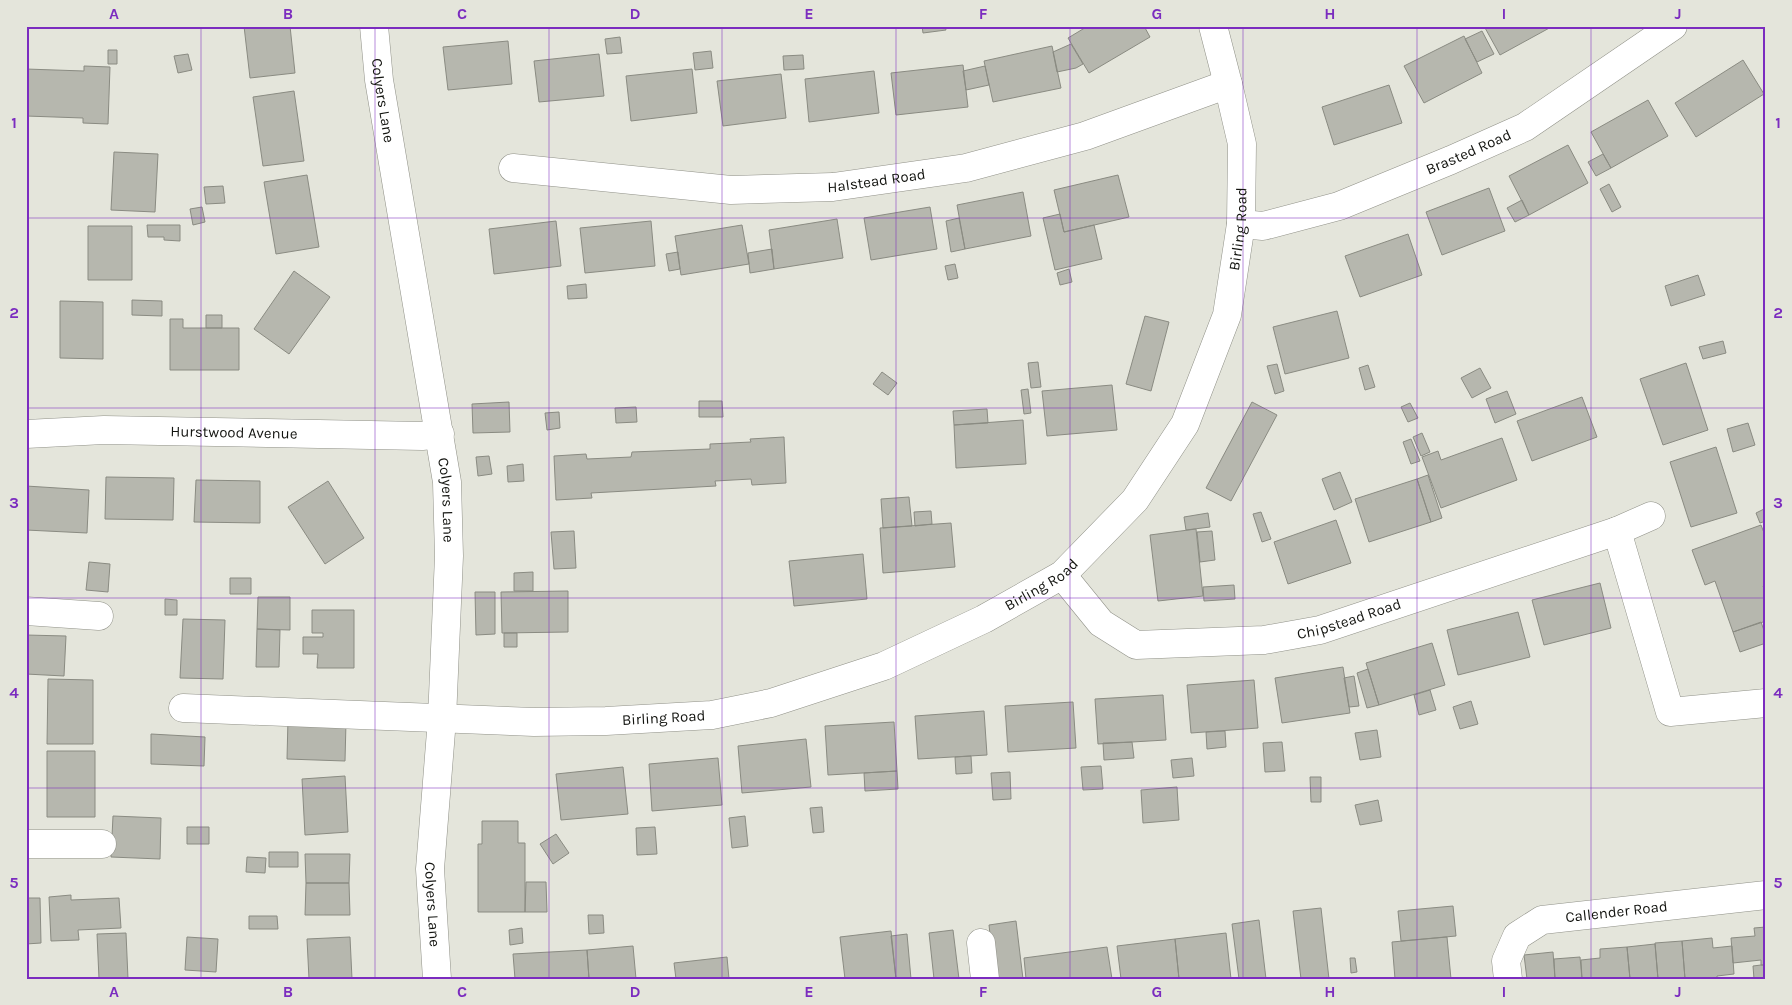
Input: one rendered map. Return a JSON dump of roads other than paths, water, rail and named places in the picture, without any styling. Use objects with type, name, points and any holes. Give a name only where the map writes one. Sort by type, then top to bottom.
[{"type":"street","name":"Colyers Lane","points":[[374,26],[379,80],[447,482],[449,556],[442,719],[430,869],[437,979]]},
{"type":"street","name":"Birling Road","points":[[183,708],[534,722],[606,721],[712,715],[771,703],[884,666],[984,619],[1062,575],[1135,500],[1185,424],[1227,315],[1241,224],[1242,144],[1213,26]]},
{"type":"street","name":"Brasted Road","points":[[1241,224],[1263,226],[1340,206],[1451,160],[1525,126],[1673,26]]},
{"type":"street","name":"Halstead Road","points":[[513,168],[731,190],[833,187],[966,168],[1085,136],[1228,84]]},
{"type":"street","name":"Hurstwood Avenue","points":[[26,434],[104,430],[422,436],[440,434]]},
{"type":"street","name":"Chipstead Road","points":[[1062,575],[1101,623],[1136,646],[1264,640],[1320,630],[1617,531],[1651,516]]},
{"type":"street","points":[[1617,531],[1670,712],[1766,703]]},
{"type":"street","points":[[26,611],[99,616]]},
{"type":"street","points":[[26,844],[102,844]]},
{"type":"street","name":"Callender Road","points":[[1508,979],[1506,961],[1517,936],[1542,920],[1766,895]]},
{"type":"street","points":[[981,943],[985,979]]}]
